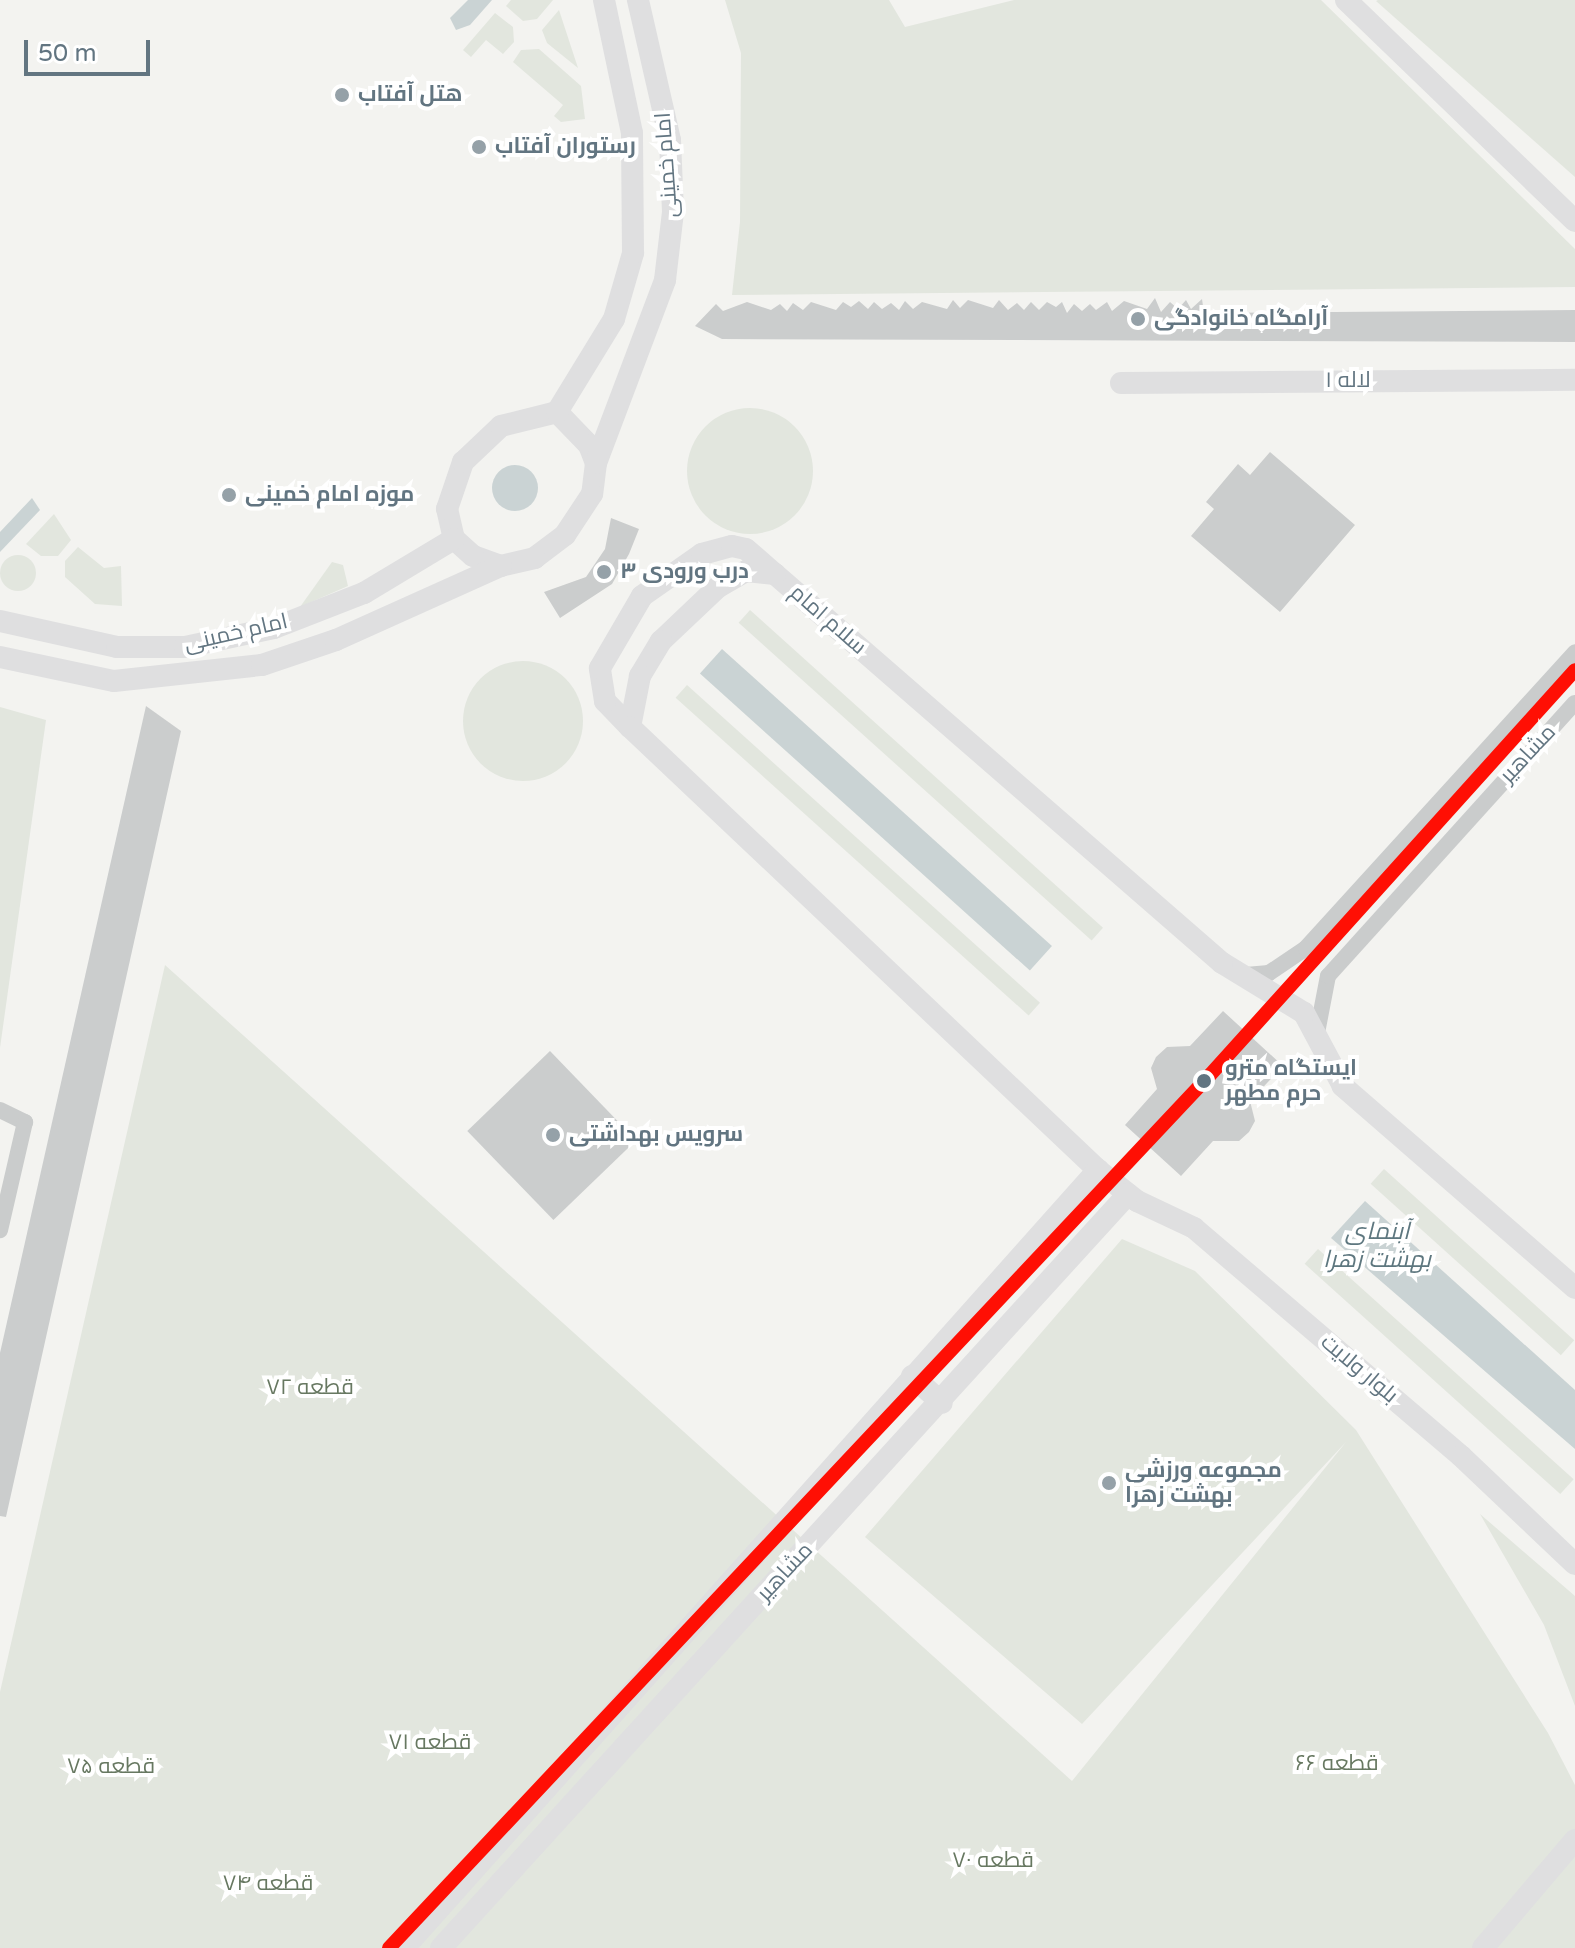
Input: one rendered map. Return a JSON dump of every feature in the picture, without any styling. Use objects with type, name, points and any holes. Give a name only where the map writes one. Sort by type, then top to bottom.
[{"type":"street","name":"امام خمینی","points":[[557,412],[614,319],[633,253],[632,133],[604,0]]},
{"type":"street","name":"امام خمینی","points":[[596,463],[665,280],[673,212],[670,140],[638,0]]},
{"type":"street","points":[[1346,0],[1575,221]]},
{"type":"street","name":"لاله ۱","points":[[1121,383],[1575,380]]},
{"type":"street","points":[[557,412],[581,430],[596,463],[592,494],[565,535],[535,558],[501,566],[473,556],[454,539],[447,509],[463,462],[501,426],[557,412]]},
{"type":"street","name":"امام خمینی","points":[[0,621],[117,647],[185,647],[274,628],[364,593],[454,539]]},
{"type":"street","points":[[775,574],[746,549],[732,546],[702,554],[642,596],[600,668],[605,701],[1098,1170],[1128,1194]]},
{"type":"street","name":"امام خمینی","points":[[0,657],[114,681],[262,665],[336,640],[501,566]]},
{"type":"street","name":"سلام امام","points":[[630,727],[640,676],[688,611],[746,571],[775,574],[1222,963],[1304,1013],[1343,1086],[1575,1288]]},
{"type":"street","name":"مشاهیر","points":[[1246,975],[1269,973],[1306,948],[1575,652]]},
{"type":"street","name":"مشاهیر","points":[[1317,1033],[1328,976],[1575,703]]},
{"type":"street","points":[[0,1110],[25,1122],[0,1230]]},
{"type":"street","name":"مشاهیر","points":[[404,1948],[1098,1170]]},
{"type":"street","name":"مشاهیر","points":[[441,1948],[942,1403],[1128,1194]]},
{"type":"street","name":"بلوار ولایت","points":[[1128,1194],[1194,1228],[1461,1456],[1575,1564]]},
{"type":"street","points":[[912,1376],[942,1403]]},
{"type":"street","points":[[1483,1948],[1575,1840]]},
{"type":"green space","points":[[511,0],[553,0],[537,19],[523,21],[506,6]]},
{"type":"green space","points":[[725,0],[889,0],[905,27],[1014,0],[1321,0],[1575,249],[1575,287],[732,295],[740,222],[741,53]]},
{"type":"green space","points":[[1378,0],[1575,0],[1575,177],[1376,1]]},
{"type":"green space","points":[[559,10],[578,68],[547,43],[542,30]]},
{"type":"green space","points":[[495,13],[513,27],[514,42],[503,54],[486,40],[471,57],[463,50]]},
{"type":"green space","points":[[539,49],[581,86],[585,119],[561,122],[554,116],[563,105],[513,62],[521,50]]},
{"type":"green space","points":[[750,408],[774,413],[794,427],[808,447],[813,471],[808,495],[794,515],[774,529],[750,534],[726,529],[706,515],[692,495],[687,471],[692,447],[706,427],[726,413]]},
{"type":"green space","points":[[54,514],[71,540],[58,556],[41,556],[26,544]]},
{"type":"green space","points":[[78,547],[104,568],[121,566],[122,606],[95,604],[65,577],[65,561]]},
{"type":"green space","points":[[18,555],[31,560],[36,573],[31,586],[18,591],[5,586],[0,573],[5,560]]},
{"type":"green space","points":[[332,562],[343,565],[348,586],[300,607]]},
{"type":"green space","points":[[750,610],[1103,928],[1092,940],[739,623]]},
{"type":"green space","points":[[523,661],[546,666],[565,679],[578,698],[583,721],[578,744],[565,763],[546,776],[523,781],[500,776],[481,763],[468,744],[463,721],[468,698],[481,679],[500,666]]},
{"type":"green space","points":[[687,685],[1040,1003],[1029,1015],[676,698]]},
{"type":"green space","points":[[0,707],[46,720],[0,1048]]},
{"type":"green space","points":[[165,965],[1072,1781],[1346,1442],[1082,1724],[865,1537],[1122,1239],[1195,1271],[1356,1430],[1548,1733],[1575,1785],[1575,1948],[0,1948],[0,1692]]},
{"type":"green space","points":[[1384,1169],[1574,1340],[1561,1355],[1371,1184]]},
{"type":"green space","points":[[1318,1249],[1574,1479],[1560,1494],[1305,1264]]},
{"type":"green space","points":[[1480,1514],[1575,1596],[1575,1706],[1544,1625]]},
{"type":"water","points":[[468,0],[492,0],[470,25],[456,30],[450,18]]},
{"type":"water","points":[[515,465],[531,472],[538,488],[531,504],[515,511],[499,504],[492,488],[499,472]]},
{"type":"water","points":[[32,498],[40,510],[0,552],[0,532]]},
{"type":"water","points":[[722,649],[1052,946],[1030,971],[700,674]]},
{"type":"water","name":"آبنمای بهشت زهرا","points":[[1365,1201],[1575,1390],[1575,1449],[1331,1238]]},
{"type":"building","name":"آرامگاه خانوادگی","points":[[1155,298],[1161,312],[1170,302],[1178,309],[1186,300],[1191,309],[1202,299],[1204,313],[1575,310],[1575,342],[722,339],[695,326],[716,304],[723,311],[747,302],[771,310],[780,304],[787,311],[793,303],[803,310],[811,302],[836,310],[843,302],[851,307],[859,301],[868,309],[874,302],[882,309],[891,303],[899,310],[905,301],[913,309],[922,302],[947,309],[953,300],[960,308],[968,300],[993,308],[999,300],[1008,310],[1017,303],[1024,310],[1031,302],[1039,310],[1047,302],[1056,307],[1062,302],[1067,313],[1074,304],[1082,311],[1090,304],[1096,310],[1107,302],[1112,311],[1124,301],[1147,309]]},
{"type":"building","points":[[1270,452],[1355,525],[1280,612],[1191,536],[1214,509],[1206,502],[1238,464],[1250,475]]},
{"type":"building","name":"درب ورودی ۳","points":[[611,518],[639,529],[629,554],[612,584],[560,618],[544,592],[586,577],[605,549]]},
{"type":"building","points":[[146,706],[181,731],[6,1517],[0,1516],[0,1353]]},
{"type":"building","points":[[1223,1011],[1283,1066],[1250,1101],[1255,1121],[1249,1132],[1239,1141],[1213,1141],[1181,1176],[1125,1125],[1157,1089],[1151,1068],[1156,1057],[1167,1047],[1190,1046]]},
{"type":"building","name":"سرویس بهداشتی","points":[[550,1051],[636,1140],[553,1220],[467,1131]]},
{"type":"transit line","points":[[389,1948],[1210,1075],[1575,670]]},
{"type":"place","name":"هتل آفتاب","points":[[342,95]]},
{"type":"place","name":"رستوران آفتاب","points":[[479,147]]},
{"type":"place","name":"آرامگاه خانوادگی","points":[[1138,319]]},
{"type":"place","name":"موزه امام خمینی","points":[[229,495]]},
{"type":"place","name":"درب ورودی ۳","points":[[604,572]]},
{"type":"place","name":"ایستگاه مترو حرم مطهر","points":[[1204,1081]]},
{"type":"place","name":"سرویس بهداشتی","points":[[553,1135]]},
{"type":"place","name":"مجموعه ورزشی بهشت زهرا","points":[[1109,1483]]},
{"type":"park label","name":"قطعه ۷۲","points":[[310,1388]]},
{"type":"park label","name":"قطعه ۷۱","points":[[430,1743]]},
{"type":"park label","name":"قطعه ۶۶","points":[[1337,1764]]},
{"type":"park label","name":"قطعه ۷۵","points":[[111,1767]]},
{"type":"park label","name":"قطعه ۷۰","points":[[993,1861]]},
{"type":"park label","name":"قطعه ۷۴","points":[[268,1884]]}]
